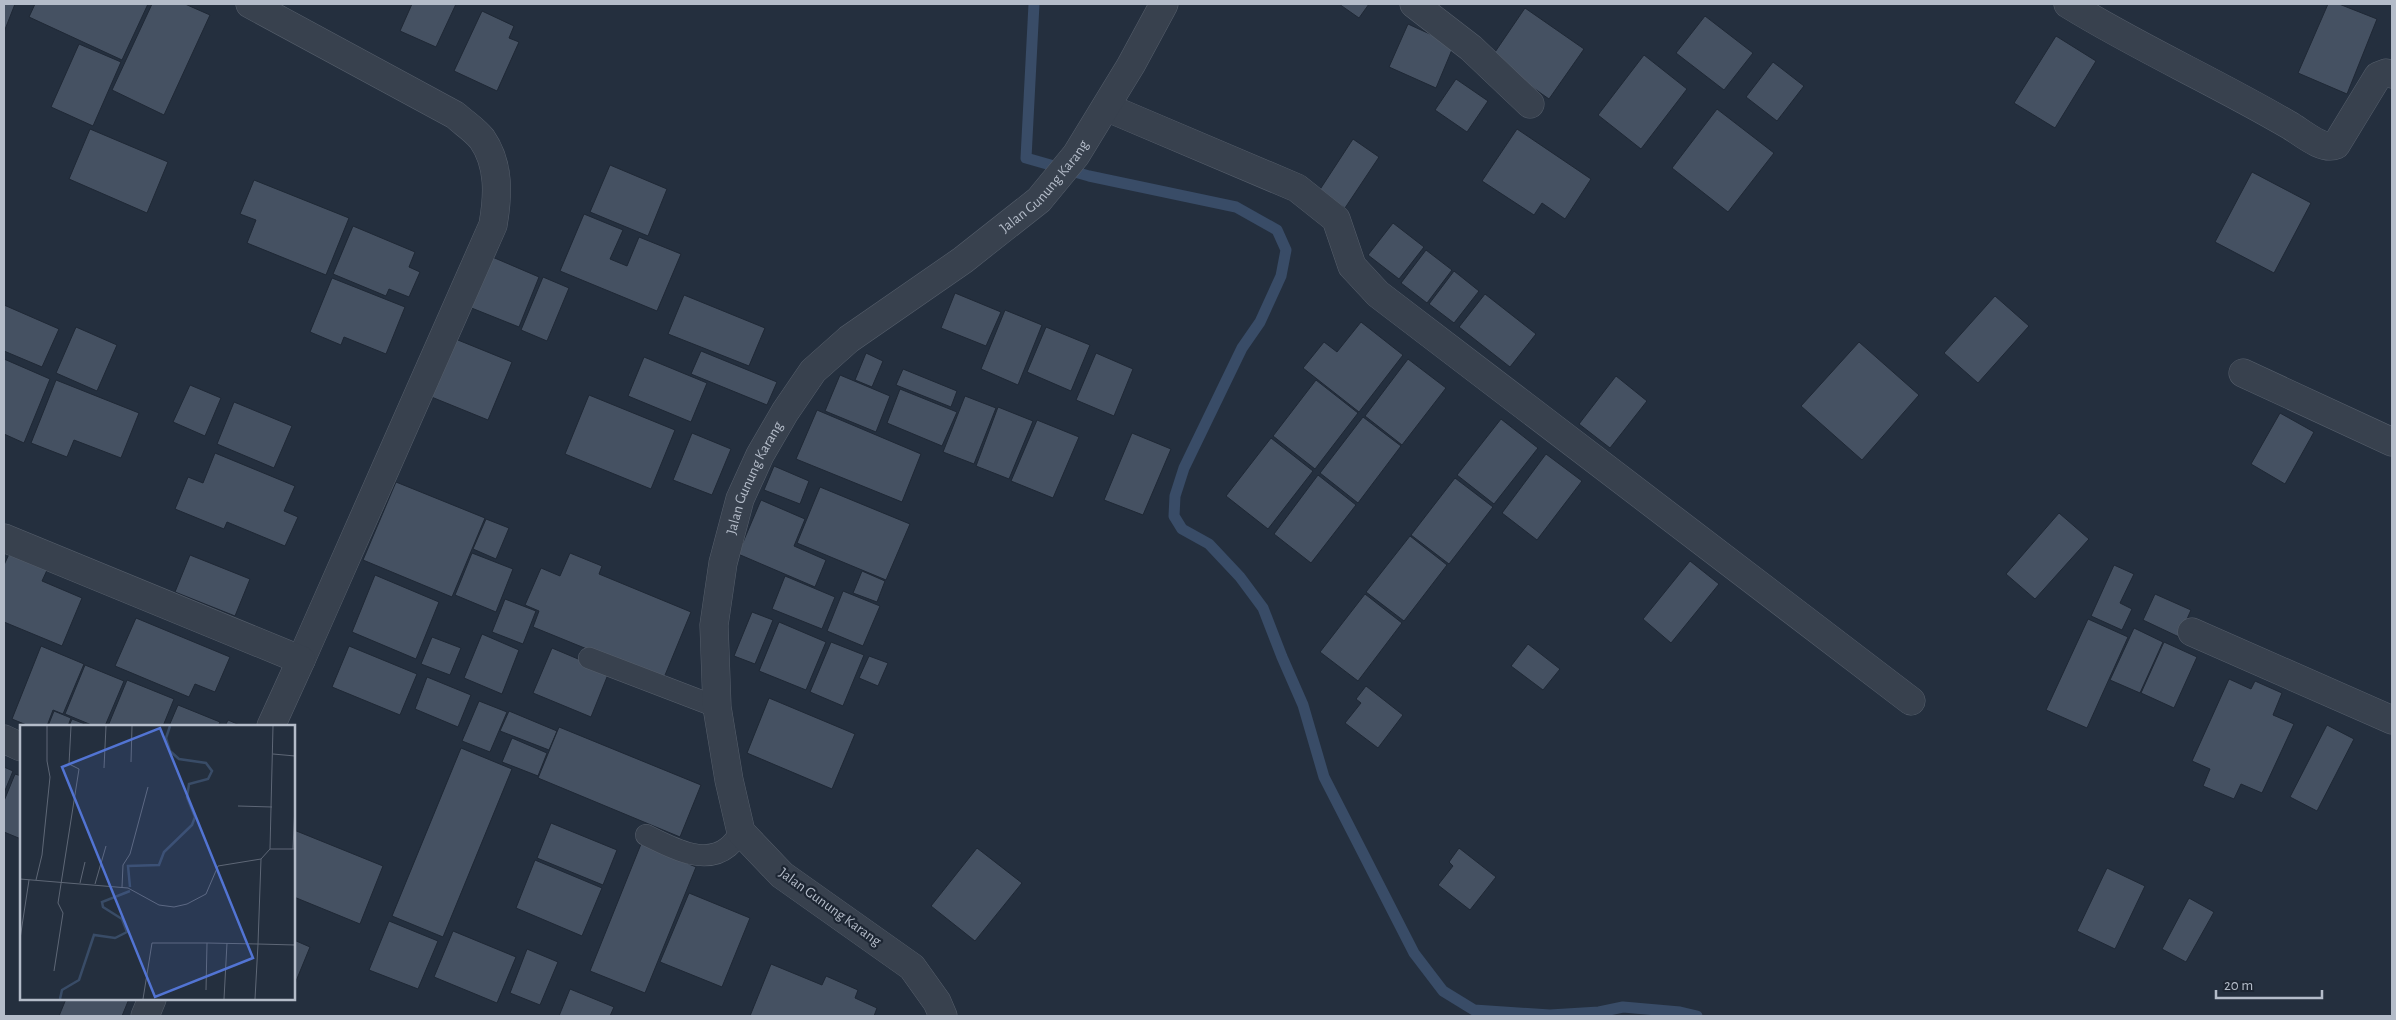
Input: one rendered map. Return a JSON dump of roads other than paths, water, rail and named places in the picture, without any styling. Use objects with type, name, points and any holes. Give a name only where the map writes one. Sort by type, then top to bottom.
[{"type":"street","points":[[250,4],[455,115],[482,139],[495,168],[498,196],[494,225],[271,725]]},
{"type":"street","name":"Jalan Gunung Karang","points":[[943,1016],[938,1002],[912,966],[782,875],[741,832],[729,780],[717,708],[714,625],[723,563],[740,499],[760,456],[785,412],[813,371],[848,339],[963,260],[1039,200],[1076,155],[1106,107],[1164,4]]},
{"type":"street","points":[[1414,4],[1470,48],[1530,104]]},
{"type":"street","points":[[2068,4],[2119,35],[2262,109],[2324,146],[2336,145],[2378,76],[2386,73],[2392,74]]},
{"type":"street","points":[[1106,107],[1297,188],[1336,219],[1352,266],[1378,294],[1911,701]]},
{"type":"street","points":[[2243,373],[2392,442]]},
{"type":"street","points":[[4,538],[301,660]]},
{"type":"street","points":[[2192,632],[2392,720]]},
{"type":"street","points":[[4,739],[20,747]]},
{"type":"street","points":[[145,1016],[152,1000]]},
{"type":"lane","points":[[589,658],[717,708]]},
{"type":"lane","points":[[646,835],[679,850],[704,856],[726,848],[741,832]]},
{"type":"waterway","points":[[1034,4],[1026,158],[1089,176],[1236,207],[1277,230],[1286,250],[1281,276],[1260,322],[1242,348],[1184,468],[1175,496],[1174,516],[1182,529],[1209,544],[1240,577],[1263,608],[1303,705],[1324,777],[1414,953],[1443,991],[1474,1010],[1550,1015],[1599,1012],[1623,1007],[1680,1012],[1697,1016]]}]
